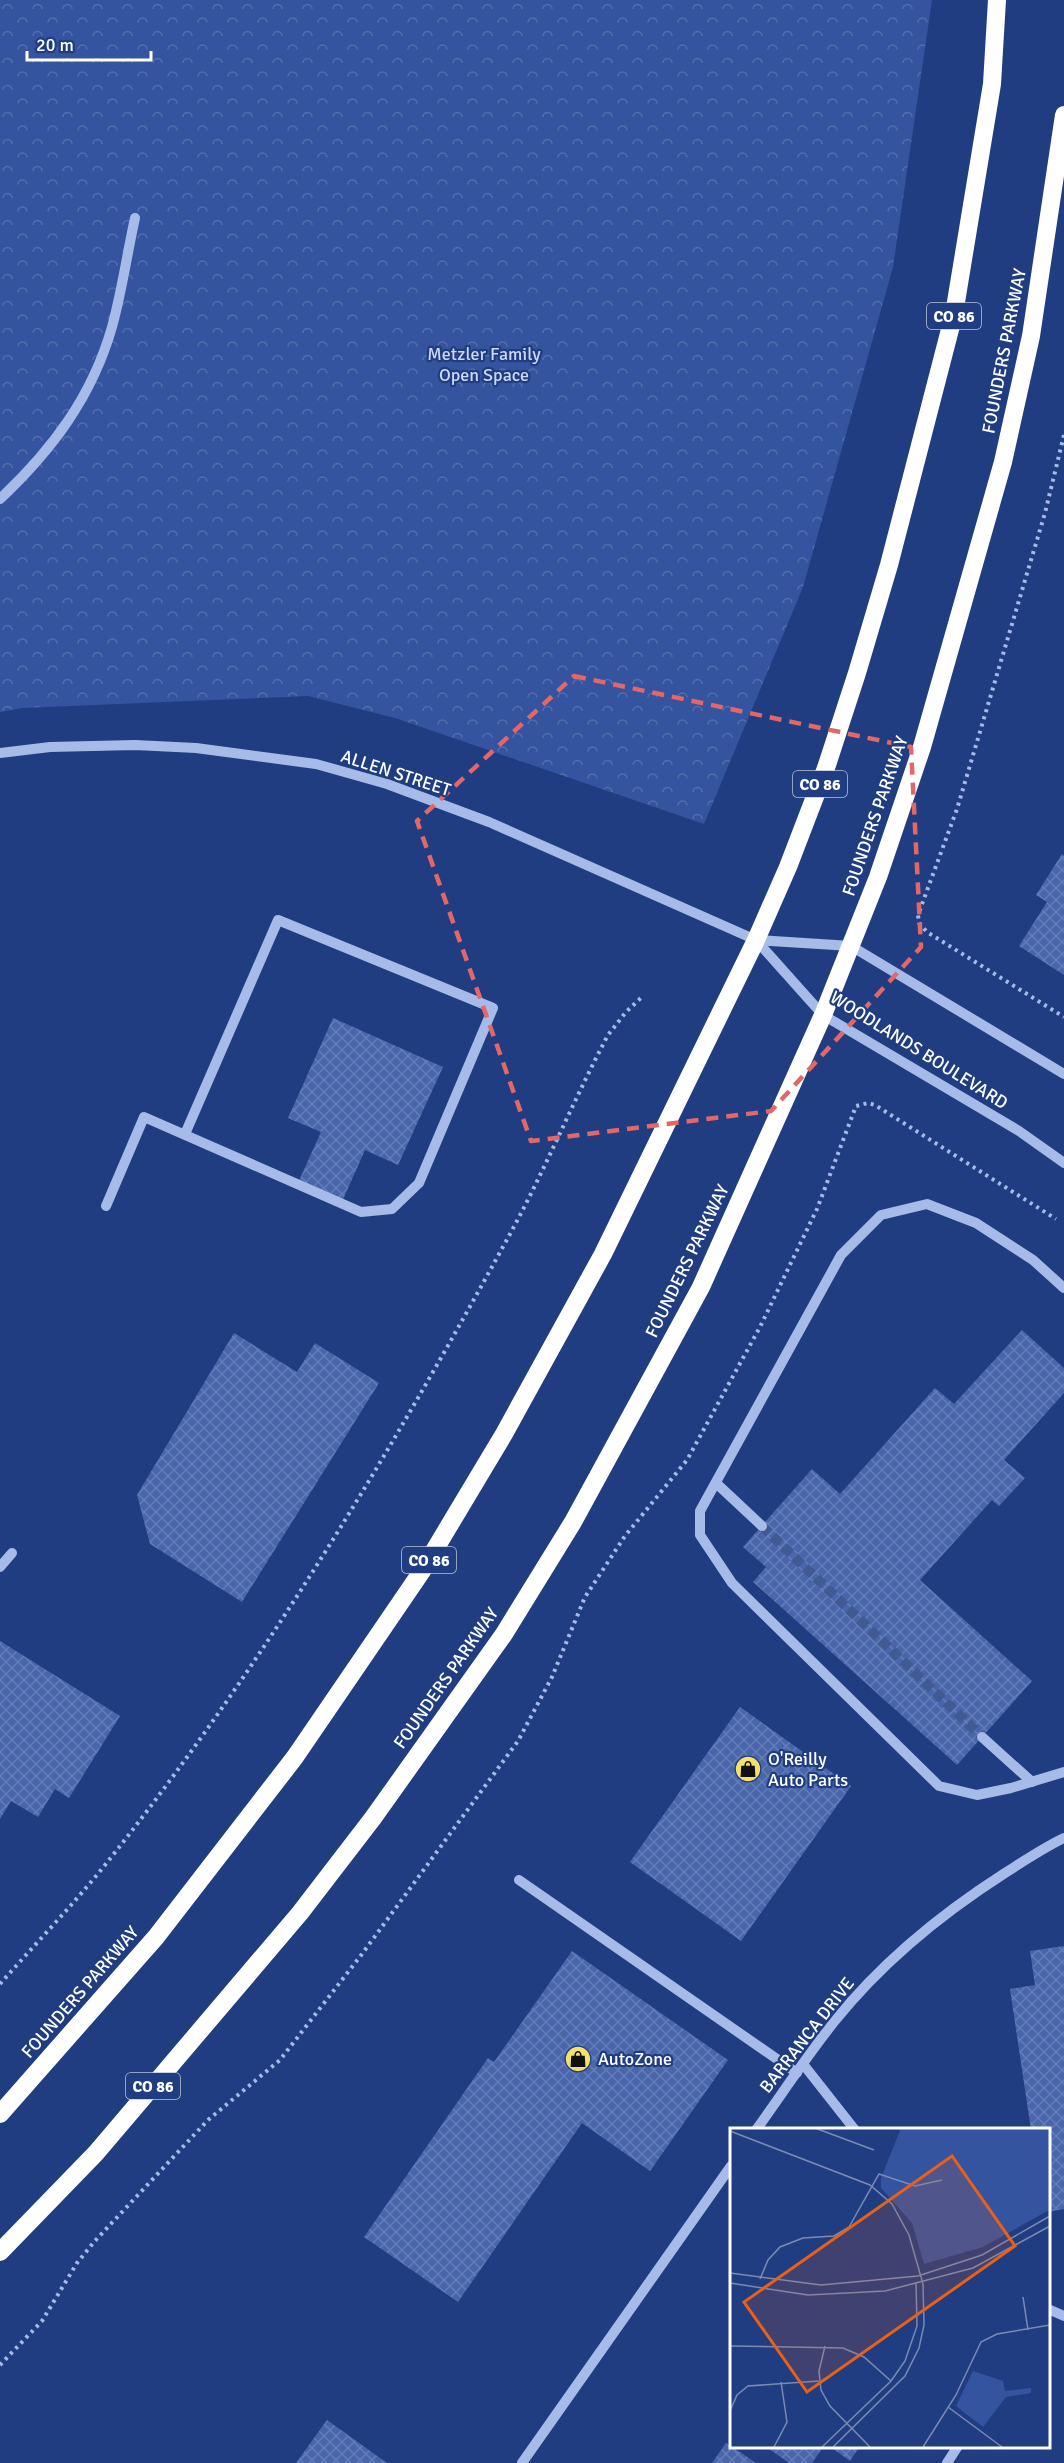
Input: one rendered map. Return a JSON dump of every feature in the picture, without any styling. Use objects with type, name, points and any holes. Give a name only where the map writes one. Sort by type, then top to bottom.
[{"type":"highway","name":"FOUNDERS PARKWAY","points":[[0,2114],[163,1928],[295,1757],[422,1571],[504,1434],[603,1254],[756,940],[788,867],[826,768],[889,565],[954,314],[992,84],[997,0]]},
{"type":"highway","name":"FOUNDERS PARKWAY","points":[[0,2252],[96,2153],[300,1913],[374,1818],[504,1634],[573,1522],[700,1287],[824,1015],[878,877],[922,747],[1003,462],[1031,336],[1064,115]]},
{"type":"street","points":[[0,499],[33,467],[60,433],[82,399],[99,364],[112,327],[135,218]]},
{"type":"street","name":"ALLEN STREET","points":[[0,753],[50,747],[135,745],[196,748],[316,764],[387,784],[489,822],[756,940]]},
{"type":"street","points":[[106,1206],[144,1117],[361,1212],[392,1209],[420,1183],[493,1008],[278,920],[185,1134]]},
{"type":"street","points":[[756,940],[851,946],[1064,1074]]},
{"type":"street","name":"WOODLANDS BOULEVARD","points":[[756,940],[824,1015],[1019,1131],[1064,1163]]},
{"type":"street","points":[[1064,1288],[1033,1260],[976,1223],[927,1204],[881,1215],[841,1255],[700,1511],[700,1535],[732,1584],[939,1786],[977,1795],[1064,1772]]},
{"type":"street","points":[[716,1483],[762,1526]]},
{"type":"street","points":[[0,1567],[12,1552]]},
{"type":"street","points":[[982,1737],[1032,1782]]},
{"type":"street","name":"BARRANCA DRIVE","points":[[757,2128],[834,2022],[861,1991],[915,1938],[968,1897],[1047,1846],[1064,1839]]},
{"type":"street","points":[[519,1880],[800,2068],[853,2128]]},
{"type":"street","points":[[522,2463],[730,2167]]},
{"type":"street","points":[[1049,2310],[1064,2316]]},
{"type":"street","points":[[947,2463],[957,2448]]},
{"type":"path","points":[[1064,435],[1045,513],[957,808],[918,915],[919,923],[927,932],[1064,1017]]},
{"type":"path","points":[[0,1984],[108,1861],[246,1676],[369,1482],[463,1318],[512,1231],[608,1035],[626,1012],[644,996]]},
{"type":"path","points":[[0,2365],[42,2321],[77,2263],[94,2242],[208,2120],[280,2060],[362,1954],[518,1741],[552,1677],[585,1597],[624,1536],[687,1460],[760,1327],[818,1209],[856,1106],[868,1103],[875,1105],[1056,1219]]},
{"type":"highlighted area","points":[[574,676],[911,747],[921,947],[771,1111],[531,1141],[417,821]]},
{"type":"green space","name":"Metzler Family Open Space","points":[[0,0],[932,0],[893,267],[803,587],[704,824],[395,718],[308,696],[22,708],[0,712]]},
{"type":"building","points":[[1062,854],[1064,856],[1064,975],[1019,946],[1047,902],[1036,895]]},
{"type":"building","points":[[333,1018],[443,1067],[398,1165],[365,1150],[341,1204],[297,1185],[321,1132],[288,1118]]},
{"type":"building","points":[[1022,1330],[1064,1368],[1064,1393],[1004,1460],[1025,1478],[999,1506],[992,1500],[920,1580],[1032,1681],[957,1765],[753,1582],[766,1567],[743,1547],[812,1469],[840,1494],[935,1388],[954,1404]]},
{"type":"building","points":[[234,1333],[297,1372],[315,1343],[379,1383],[242,1602],[150,1544],[137,1495]]},
{"type":"building","points":[[0,1641],[120,1716],[69,1798],[55,1789],[38,1817],[11,1801],[0,1819]]},
{"type":"building","points":[[740,1707],[851,1786],[741,1941],[630,1862]]},
{"type":"building","points":[[1064,1946],[1064,2209],[1049,2212],[1049,2128],[1031,2128],[1010,1989],[1035,1985],[1030,1951]]},
{"type":"building","points":[[572,1951],[728,2060],[650,2171],[582,2123],[458,2302],[364,2237],[488,2058],[494,2062]]},
{"type":"building","points":[[327,2420],[387,2463],[296,2463]]},
{"type":"building","points":[[726,2443],[730,2448],[734,2448],[756,2463],[712,2463]]},
{"type":"building","points":[[768,2448],[823,2448],[812,2463],[789,2463]]},
{"type":"building","points":[[832,2448],[859,2448],[850,2461]]},
{"type":"tunnel","points":[[762,1526],[982,1737]]},
{"type":"place","name":"O'Reilly Auto Parts","points":[[748,1769]]},
{"type":"place","name":"AutoZone","points":[[578,2059]]}]
